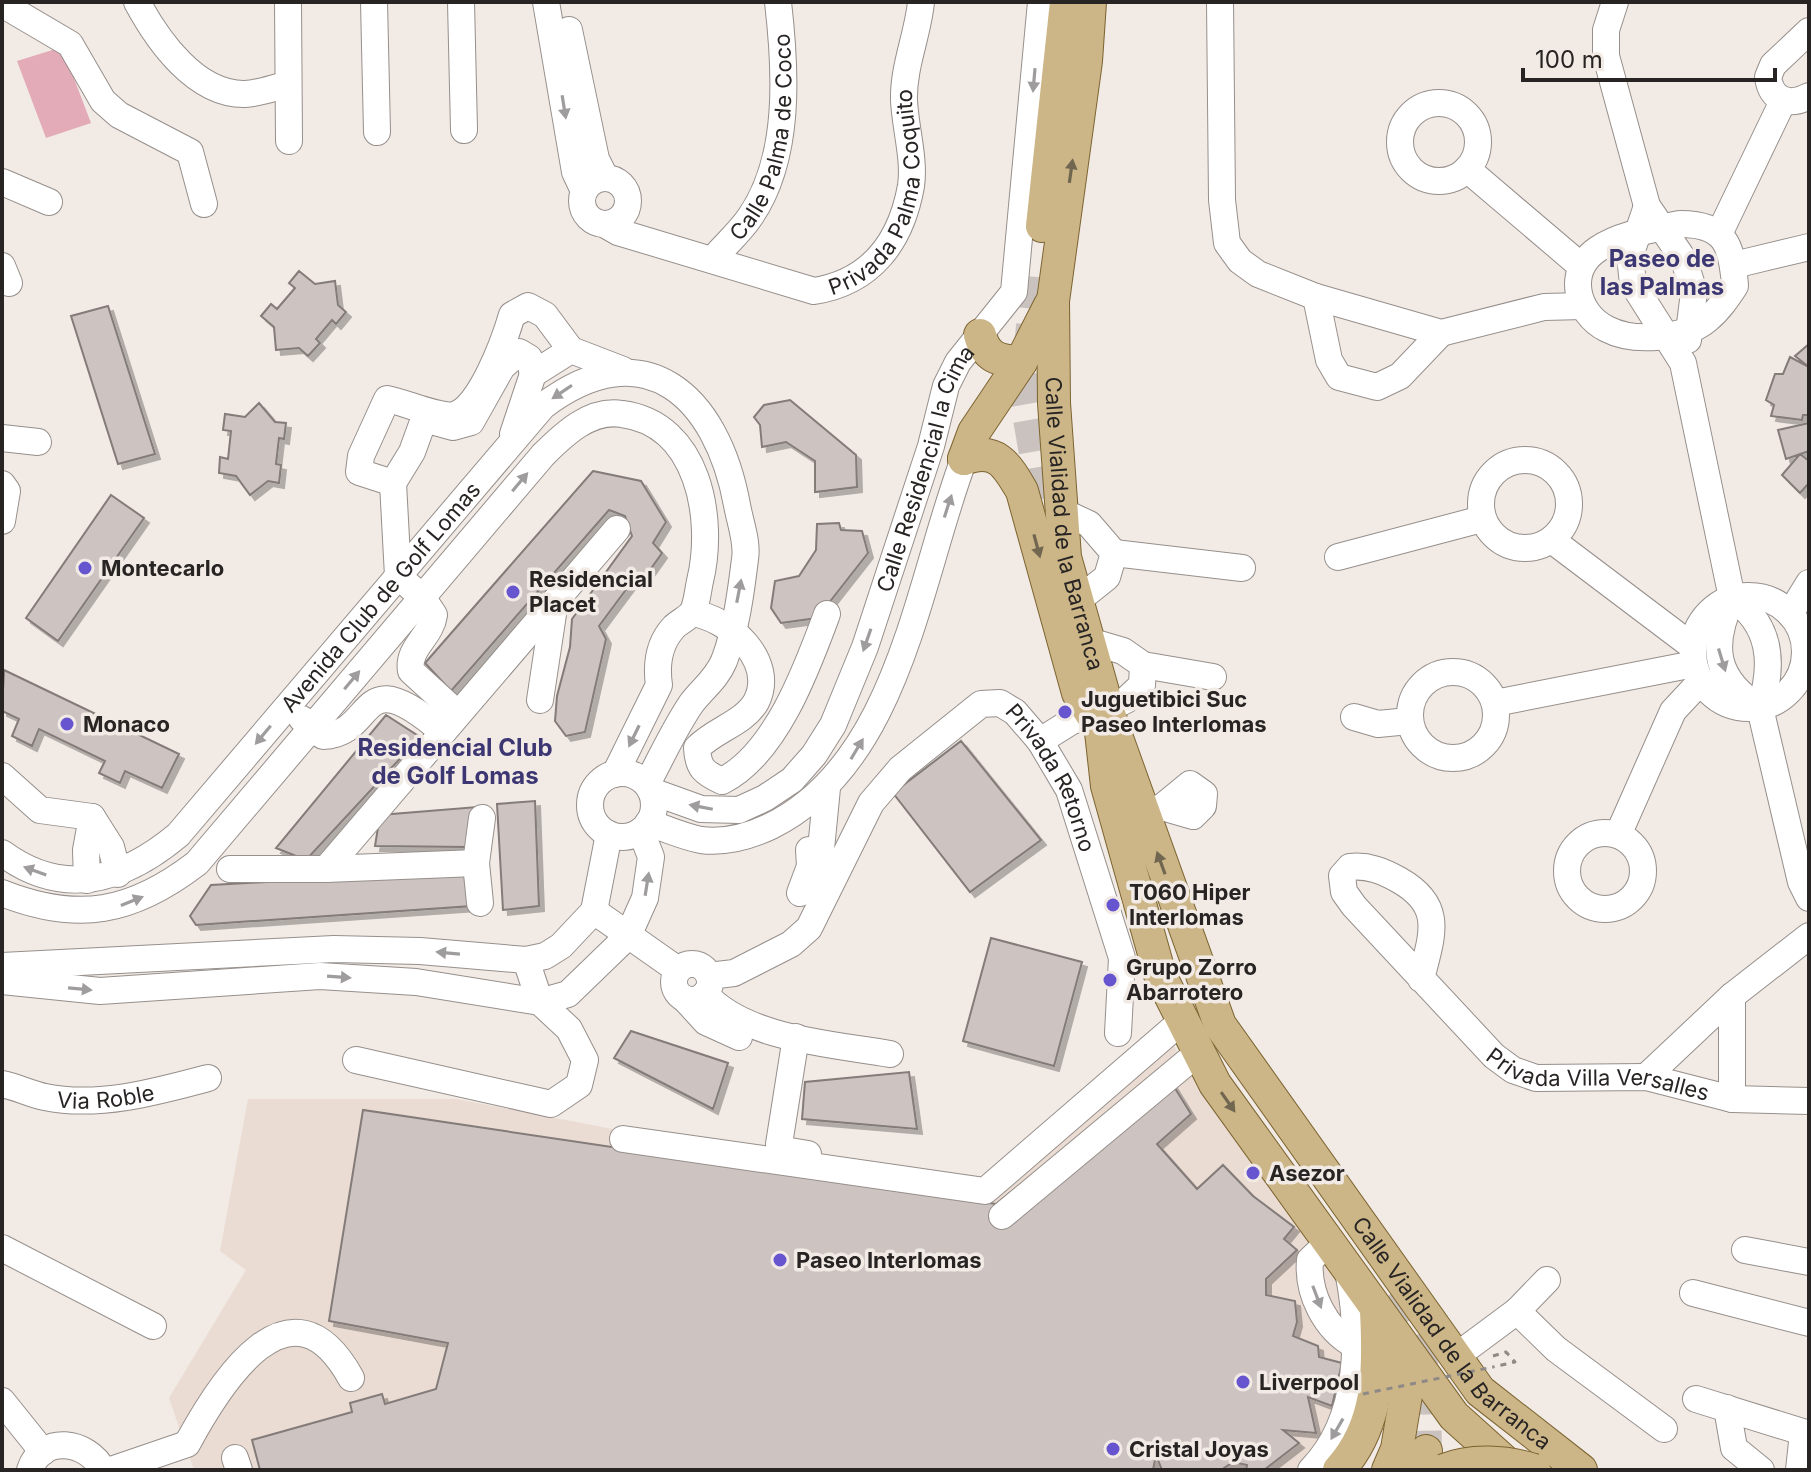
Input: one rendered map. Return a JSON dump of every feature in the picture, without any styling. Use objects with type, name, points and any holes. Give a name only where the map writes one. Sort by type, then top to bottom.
[{"type":"main road","name":"Calle Vialidad de la Barranca","points":[[1066,2],[1045,289],[1065,557],[1100,718],[1107,786],[1160,975],[1215,1084],[1348,1271],[1384,1302],[1454,1416],[1514,1470]]},
{"type":"main road","name":"Calle Vialidad de la Barranca","points":[[1045,289],[1086,61],[1090,2]]},
{"type":"main road","points":[[964,459],[974,432],[1021,362],[1045,289]]},
{"type":"main road","points":[[980,335],[986,351],[993,358],[1021,362]]},
{"type":"main road","points":[[964,459],[980,452],[990,454],[1006,464],[1022,491],[1078,693],[1100,718]]},
{"type":"main road","name":"Calle Vialidad de la Barranca","points":[[1100,718],[1152,810],[1216,1013],[1233,1044],[1480,1391],[1581,1470]]},
{"type":"main road","points":[[1233,1044],[1265,1109],[1384,1302],[1406,1395],[1397,1449],[1388,1470]]},
{"type":"main road","points":[[1339,1470],[1350,1457],[1371,1414],[1379,1373],[1384,1302]]},
{"type":"main road","points":[[1478,1439],[1472,1429],[1474,1417],[1482,1408],[1493,1405],[1504,1410]]},
{"type":"main road","points":[[1429,1464],[1513,1463],[1534,1470]]},
{"type":"street","points":[[137,2],[170,52],[197,77],[218,88],[243,94],[288,84]]},
{"type":"street","points":[[288,2],[289,141]]},
{"type":"street","points":[[374,2],[377,132]]},
{"type":"street","points":[[461,2],[464,130]]},
{"type":"street","points":[[546,2],[575,172],[594,184],[618,181],[626,191],[635,224],[653,241]]},
{"type":"street","points":[[564,2],[596,159],[594,184],[581,202],[585,213],[593,221],[604,224],[624,214],[628,204]]},
{"type":"street","name":"Calle Palma de Coco","points":[[713,259],[750,218],[771,178],[780,140],[781,33],[778,2]]},
{"type":"street","name":"Privada Palma Coquito","points":[[604,224],[814,291],[835,288],[861,277],[879,260],[896,228],[911,185],[904,97],[921,2]]},
{"type":"street","name":"Calle Residencial la Cima","points":[[649,787],[701,809],[739,810],[792,780],[814,755],[833,725],[865,647],[931,446],[946,386],[958,362],[1014,292],[1041,2]]},
{"type":"street","points":[[1220,2],[1222,200],[1227,243],[1240,261],[1258,274],[1316,297],[1441,333],[1544,307],[1583,306]]},
{"type":"street","points":[[1615,2],[1606,30],[1606,56],[1649,222],[1684,260],[1694,292],[1683,363],[1732,598],[1719,626],[1717,656],[1736,693],[1760,708]]},
{"type":"street","points":[[2,4],[70,44],[103,101],[119,115],[190,152],[204,204]]},
{"type":"street","points":[[1720,232],[1796,99],[1773,94],[1768,77],[1773,65],[1809,31]]},
{"type":"street","points":[[1467,169],[1581,266]]},
{"type":"street","points":[[2,182],[49,202]]},
{"type":"street","points":[[1649,222],[1630,256],[1633,284],[1683,363]]},
{"type":"street","points":[[1649,222],[1701,224],[1720,232],[1734,265],[1735,286],[1706,321],[1690,329],[1642,337],[1607,330],[1583,306],[1577,278],[1581,266],[1596,250],[1649,222]]},
{"type":"street","points":[[1734,265],[1809,247]]},
{"type":"street","points":[[1316,297],[1329,360],[1339,377],[1377,387],[1400,376],[1441,333]]},
{"type":"street","points":[[425,414],[451,416],[466,410],[505,339],[512,315],[528,306],[545,315],[571,350],[626,371]]},
{"type":"street","points":[[533,374],[571,350]]},
{"type":"street","points":[[393,483],[359,472],[361,456],[387,399],[453,427],[471,422],[502,367],[519,352],[529,358],[533,374],[511,441]]},
{"type":"street","name":"Avenida Club de Golf Lomas","points":[[2,853],[44,875],[87,880],[118,874],[147,861],[178,835],[543,406],[567,388],[594,375],[626,371],[651,377],[678,391],[703,416],[722,446],[733,481],[746,555],[724,661],[710,686],[693,702],[649,787]]},
{"type":"street","name":"Avenida Club de Golf Lomas","points":[[2,893],[33,905],[88,911],[119,906],[166,887],[197,863],[543,455],[568,431],[593,417],[618,413],[643,418],[664,429],[679,444],[699,488],[708,548],[692,613]]},
{"type":"street","points":[[425,414],[412,452],[393,483],[398,576],[422,597],[434,615],[433,623],[411,655],[411,671],[450,723]]},
{"type":"street","points":[[2,438],[38,442]]},
{"type":"street","name":"Calle Residencial la Cima","points":[[645,827],[701,840],[748,838],[819,795],[855,755],[901,653],[964,459]]},
{"type":"street","points":[[1511,460],[1536,461],[1558,475],[1569,497],[1568,522],[1553,541],[1534,549],[1513,547],[1494,537],[1482,519],[1480,494],[1491,472],[1511,460]]},
{"type":"street","points":[[699,488],[733,481]]},
{"type":"street","points":[[2,484],[7,491],[2,521]]},
{"type":"street","points":[[1061,511],[1089,524],[1114,553],[1242,568]]},
{"type":"street","points":[[1338,557],[1482,519]]},
{"type":"street","points":[[326,869],[617,529]]},
{"type":"street","points":[[1553,541],[1695,664],[1715,696],[1733,706],[1760,708],[1789,695],[1801,680],[1809,583]]},
{"type":"street","points":[[1077,601],[1107,577],[1114,553]]},
{"type":"street","points":[[1618,835],[1695,664],[1702,618],[1712,607],[1732,598],[1759,597],[1803,642]]},
{"type":"street","points":[[1732,598],[1746,608],[1763,629],[1769,658],[1767,687],[1760,708],[1801,882],[1809,898]]},
{"type":"street","points":[[540,700],[555,601]]},
{"type":"street","points":[[645,827],[626,837],[609,834],[594,819],[591,798],[597,786],[615,774],[659,685],[658,660],[666,637],[692,613],[714,618],[751,648],[760,677],[757,701],[744,715],[709,736],[697,748],[698,764],[706,774],[722,781],[738,773],[775,733],[827,614]]},
{"type":"street","points":[[724,661],[740,669],[744,679],[742,691],[733,704],[700,723],[686,740],[686,767],[704,783],[722,790],[741,786],[788,746],[815,669],[816,643]]},
{"type":"street","points":[[1086,650],[1123,651],[1143,665],[1213,677]]},
{"type":"street","points":[[1495,703],[1695,664]]},
{"type":"street","points":[[1040,741],[1072,721],[1100,718],[1126,700],[1142,685],[1143,665]]},
{"type":"street","points":[[1444,672],[1461,672],[1476,677],[1488,688],[1495,703],[1496,721],[1490,738],[1478,751],[1462,758],[1444,758],[1427,751],[1415,738],[1409,721],[1410,705],[1417,690],[1429,678],[1444,672]]},
{"type":"street","points":[[659,685],[673,699],[693,702]]},
{"type":"street","points":[[288,706],[323,736],[333,735],[367,705],[393,699],[450,723]]},
{"type":"street","name":"Privada Retorno","points":[[693,981],[729,955],[756,960],[791,944],[809,928],[822,870],[880,791],[900,769],[981,704],[1000,703],[1015,712],[1040,741],[1069,790],[1122,958],[1118,1033]]},
{"type":"street","points":[[1354,717],[1378,724],[1409,721]]},
{"type":"street","points":[[2,981],[100,991],[320,976],[416,982],[540,1002],[568,994],[628,936],[645,898],[651,857],[645,827],[654,807],[649,787],[632,775],[615,774]]},
{"type":"street","points":[[2,776],[40,810],[92,817],[111,847],[118,874]]},
{"type":"street","points":[[1152,810],[1193,816],[1203,806],[1204,794],[1190,784]]},
{"type":"street","points":[[800,893],[822,870],[819,795]]},
{"type":"street","points":[[87,880],[86,850],[92,817]]},
{"type":"street","points":[[480,903],[476,863],[482,818]]},
{"type":"street","points":[[2,966],[334,949],[420,951],[526,960],[545,956],[561,946],[594,911],[609,834]]},
{"type":"street","points":[[230,869],[476,863]]},
{"type":"street","points":[[594,911],[693,981],[731,1026],[794,1045],[890,1054]]},
{"type":"street","points":[[1646,1077],[1732,996],[1809,936]]},
{"type":"street","points":[[356,1060],[460,1081],[551,1104],[579,1085],[585,1060],[569,1029],[540,1002],[526,960]]},
{"type":"street","name":"Privada Villa Versalles","points":[[1421,979],[1494,1056],[1513,1070],[1536,1078],[1646,1077],[1732,1099],[1809,1101]]},
{"type":"street","points":[[1732,996],[1732,1099]]},
{"type":"street","points":[[623,1139],[985,1191],[1183,1020]]},
{"type":"street","points":[[794,1045],[779,1136],[779,1144],[784,1150],[916,1170]]},
{"type":"street","points":[[1002,1216],[1199,1052]]},
{"type":"street","name":"Via Roble","points":[[2,1084],[45,1097],[91,1100],[153,1093],[208,1078]]},
{"type":"street","points":[[1328,1243],[1310,1260],[1309,1275],[1329,1327],[1354,1345]]},
{"type":"street","points":[[2,1248],[153,1326]]},
{"type":"street","points":[[1745,1250],[1809,1262]]},
{"type":"street","points":[[1311,1470],[1346,1413],[1356,1313],[1348,1271]]},
{"type":"street","points":[[1455,1357],[1517,1311],[1547,1280]]},
{"type":"street","points":[[1693,1293],[1809,1323]]},
{"type":"street","points":[[1517,1311],[1556,1349],[1664,1429]]},
{"type":"street","points":[[111,1470],[187,1444],[211,1400],[251,1350],[270,1338],[292,1333],[314,1338],[333,1350],[351,1378]]},
{"type":"street","points":[[1696,1399],[1806,1434],[1799,1470]]},
{"type":"street","points":[[2,1401],[36,1461],[56,1445],[72,1444],[86,1449],[103,1470]]},
{"type":"street","points":[[1727,1408],[1734,1448],[1761,1470]]},
{"type":"path","points":[[1363,1394],[1515,1362],[1506,1352]]},
{"type":"shaded area","points":[[62,47],[91,123],[46,138],[17,61]]},
{"type":"shaded area","name":"Paseo Interlomas","points":[[1164,1033],[1343,1282],[1370,1360],[1307,1470],[194,1470],[169,1398],[246,1270],[220,1251],[248,1099],[456,1099],[994,1202]]},
{"type":"building","points":[[299,271],[315,284],[335,281],[338,305],[346,312],[336,324],[332,320],[316,339],[320,343],[308,356],[299,348],[276,350],[274,327],[261,316],[271,304],[277,309],[295,288],[289,283]]},
{"type":"building","points":[[108,306],[155,454],[118,464],[71,316]]},
{"type":"building","points":[[1809,344],[1809,367],[1795,356]]},
{"type":"building","points":[[1790,357],[1809,367],[1809,415],[1803,415],[1802,420],[1771,416],[1774,405],[1766,400],[1775,374],[1783,374]]},
{"type":"building","points":[[790,400],[856,455],[857,487],[815,492],[815,461],[786,442],[762,447],[760,425],[754,417],[764,405]]},
{"type":"building","points":[[259,403],[275,422],[286,423],[284,439],[279,438],[276,464],[281,465],[279,483],[268,481],[250,495],[236,476],[219,473],[220,457],[228,459],[231,431],[223,430],[225,414],[245,417]]},
{"type":"building","points":[[1809,423],[1809,451],[1786,459],[1778,430]]},
{"type":"building","points":[[1800,454],[1809,461],[1809,483],[1800,493],[1782,475]]},
{"type":"building","name":"Residencial Placet","points":[[593,471],[641,481],[666,522],[653,543],[662,553],[645,577],[634,579],[599,626],[606,639],[585,732],[566,736],[555,721],[557,696],[570,647],[572,619],[632,536],[625,516],[609,510],[451,691],[425,663]]},
{"type":"building","name":"Montecarlo","points":[[111,495],[144,518],[58,641],[26,618]]},
{"type":"building","points":[[839,523],[841,530],[862,531],[868,553],[817,618],[781,623],[771,608],[775,581],[799,576],[816,550],[817,524]]},
{"type":"building","name":"Monaco","points":[[4,670],[179,754],[162,788],[125,771],[120,783],[99,773],[105,761],[39,729],[32,746],[12,736],[19,719],[2,711]]},
{"type":"building","points":[[386,715],[420,737],[306,860],[276,848]]},
{"type":"building","points":[[961,741],[1041,840],[970,892],[893,793]]},
{"type":"building","points":[[535,801],[539,906],[503,910],[497,804]]},
{"type":"building","points":[[477,807],[468,847],[375,846],[380,815]]},
{"type":"building","points":[[469,871],[472,906],[196,925],[190,916],[211,885]]},
{"type":"building","points":[[991,938],[1082,962],[1054,1066],[963,1041]]},
{"type":"building","points":[[631,1031],[728,1063],[713,1109],[614,1058]]},
{"type":"building","name":"Paseo Interlomas","points":[[1163,1069],[1191,1114],[1157,1144],[1197,1189],[1223,1165],[1253,1196],[1294,1227],[1284,1239],[1297,1250],[1266,1279],[1266,1295],[1295,1301],[1297,1322],[1293,1336],[1318,1346],[1319,1357],[1342,1363],[1332,1406],[1308,1397],[1316,1433],[1283,1430],[1299,1443],[1264,1470],[1246,1470],[1247,1465],[1233,1462],[1221,1470],[1162,1470],[1156,1455],[1153,1470],[260,1470],[252,1440],[352,1412],[350,1403],[382,1394],[385,1404],[436,1389],[448,1343],[329,1321],[363,1110],[996,1204]]},
{"type":"building","points":[[909,1072],[917,1129],[802,1119],[805,1082]]},
{"type":"tunnel","points":[[1037,277],[1025,396],[1052,551]]},
{"type":"tunnel","points":[[1391,1294],[1413,1334],[1423,1369],[1426,1451]]},
{"type":"place","name":"Montecarlo","points":[[85,568]]},
{"type":"place","name":"Residencial Placet","points":[[513,592]]},
{"type":"place","name":"Juguetibici Suc Paseo Interlomas","points":[[1065,712]]},
{"type":"place","name":"Monaco","points":[[67,724]]},
{"type":"place","name":"T060 Hiper Interlomas","points":[[1113,905]]},
{"type":"place","name":"Grupo Zorro Abarrotero","points":[[1110,980]]},
{"type":"place","name":"Asezor","points":[[1253,1173]]},
{"type":"place","name":"Paseo Interlomas","points":[[780,1260]]},
{"type":"place","name":"Liverpool","points":[[1243,1382]]},
{"type":"place","name":"Cristal Joyas","points":[[1113,1449]]},
{"type":"district","name":"Paseo de las Palmas","points":[[1662,273]]},
{"type":"district","name":"Residencial Club de Golf Lomas","points":[[455,762]]}]
